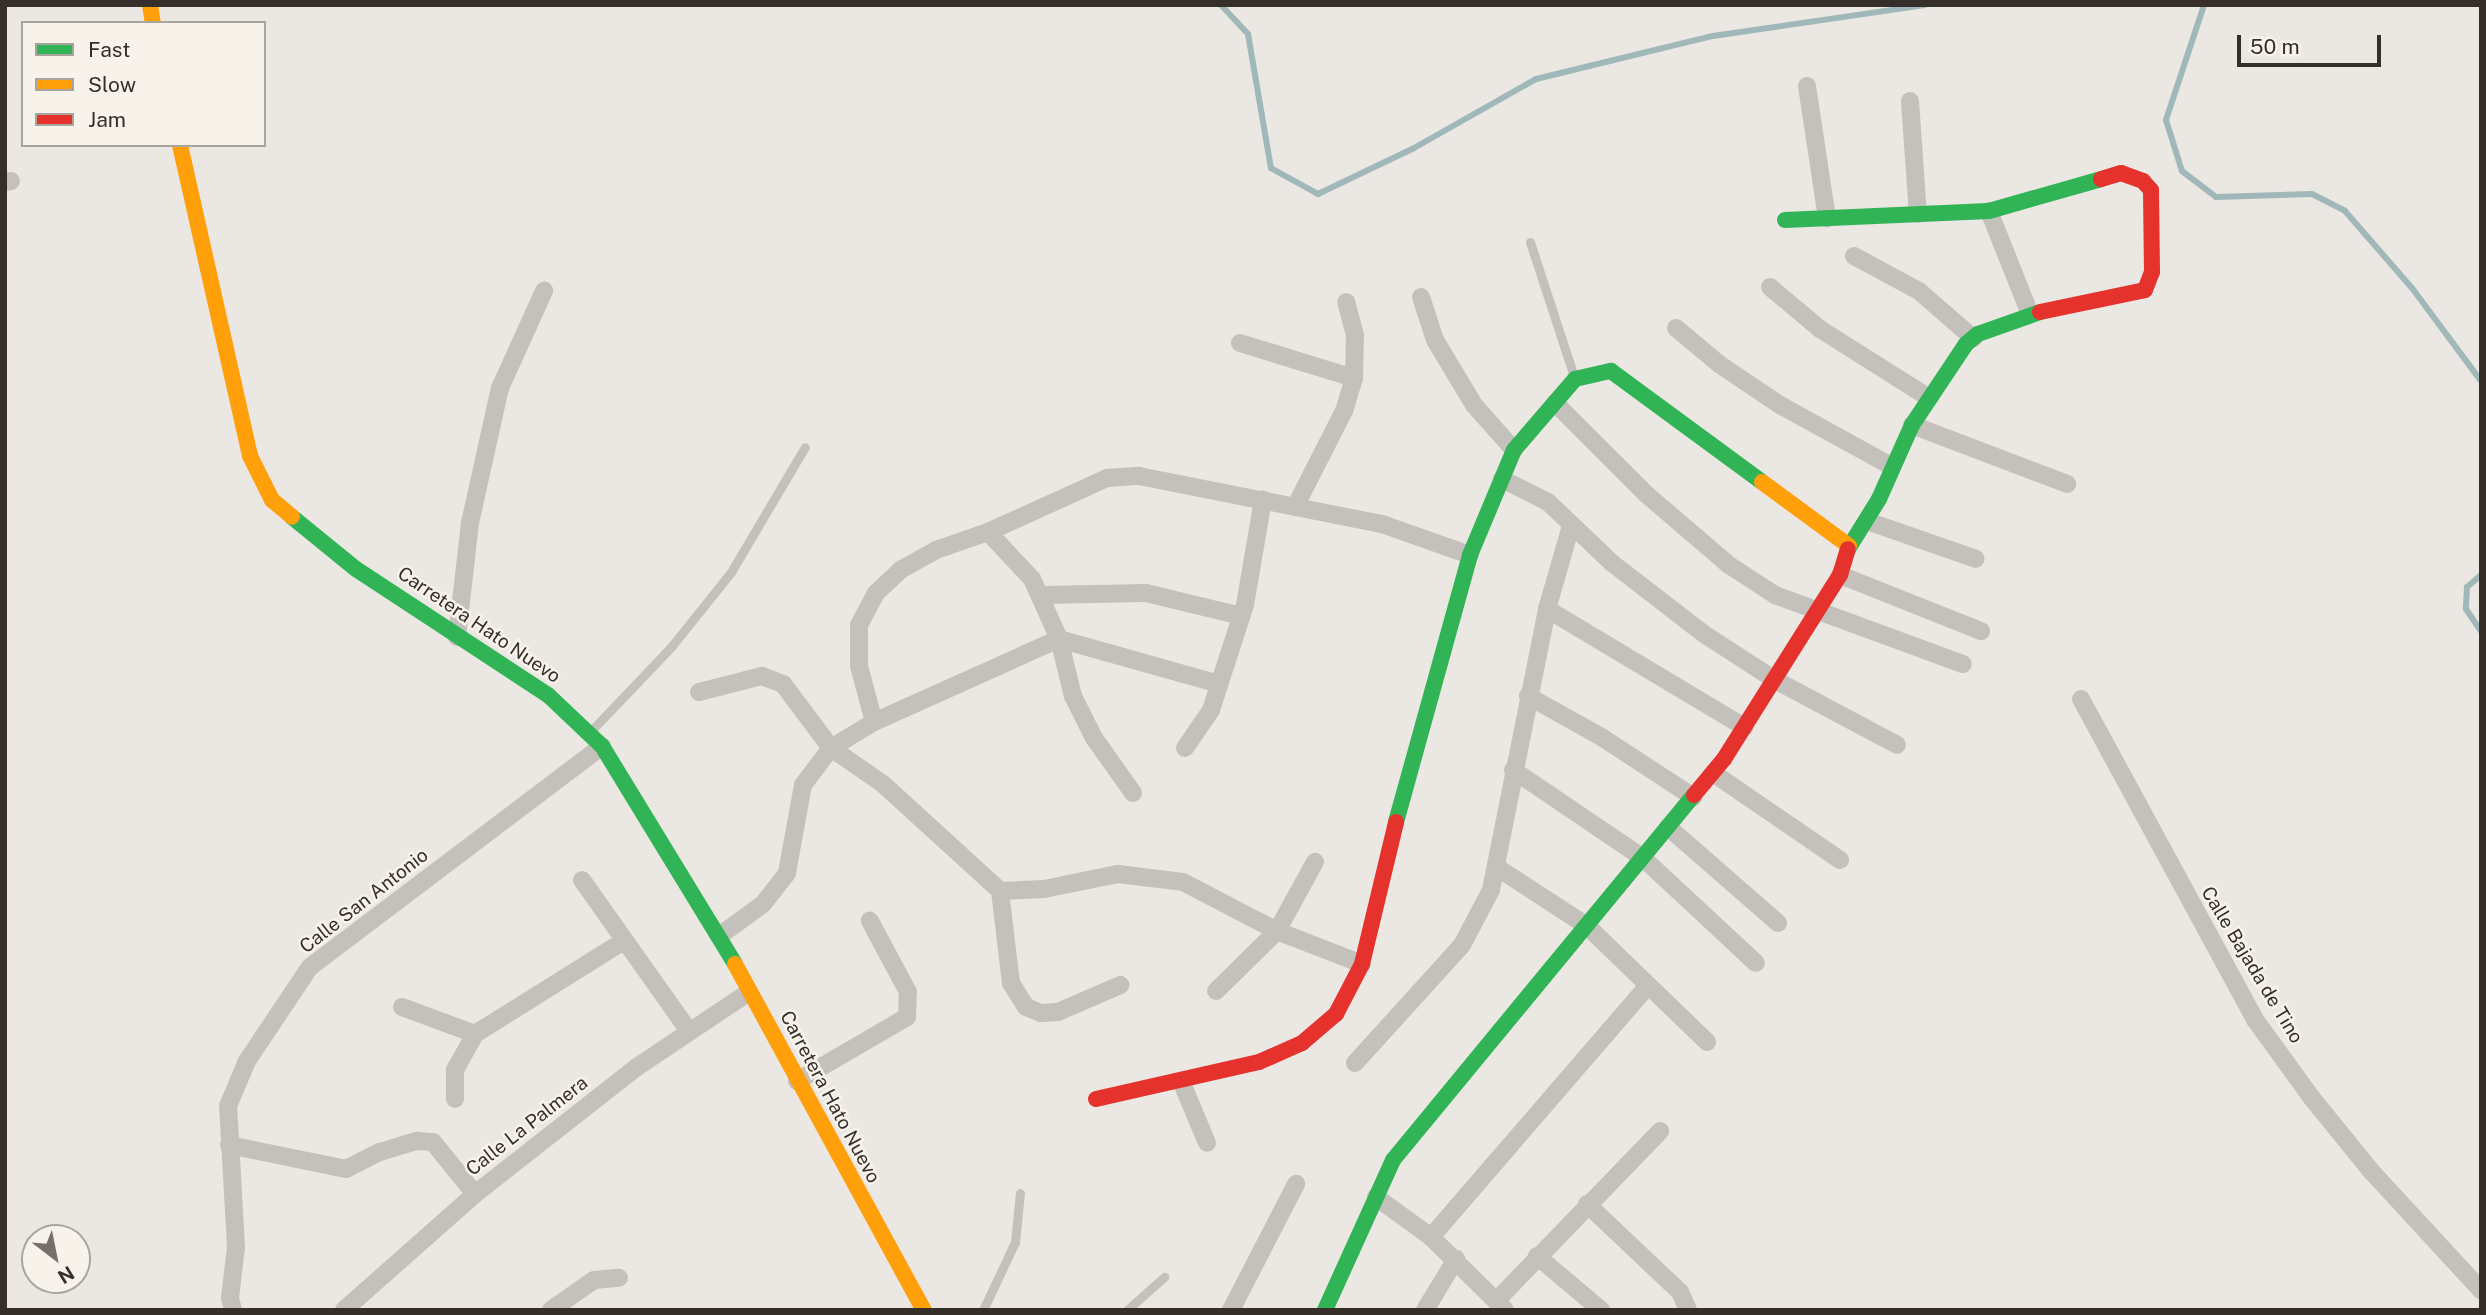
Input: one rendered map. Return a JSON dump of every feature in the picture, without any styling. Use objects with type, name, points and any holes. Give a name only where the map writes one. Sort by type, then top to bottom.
[{"type":"street","points":[[1807,86],[1827,219]]},
{"type":"street","points":[[1910,101],[1918,214]]},
{"type":"street","name":"Carretera Hato Nuevo","points":[[180,147],[238,413],[259,478],[272,500],[356,569],[548,695],[602,746],[719,936],[924,1310]]},
{"type":"street","points":[[1325,1310],[1393,1160],[1713,773],[1840,575],[1849,546],[1867,521],[1891,466],[1928,398],[1973,338],[2030,314],[2097,298],[2132,296],[2145,290],[2152,272],[2151,190],[2143,181],[2121,173],[1989,211],[1785,220]]},
{"type":"street","points":[[1989,211],[2030,314]]},
{"type":"street","points":[[1854,256],[1919,291],[1973,338]]},
{"type":"street","points":[[1770,287],[1820,329],[1928,398]]},
{"type":"street","points":[[457,637],[470,523],[500,388],[544,291]]},
{"type":"street","points":[[1421,297],[1436,340],[1474,405],[1514,450]]},
{"type":"street","points":[[1295,507],[1343,411],[1354,378],[1355,335],[1346,302]]},
{"type":"street","points":[[1676,328],[1719,364],[1780,405],[1891,466]]},
{"type":"street","points":[[1241,343],[1354,378]]},
{"type":"street","points":[[1096,1100],[1259,1062],[1301,1043],[1336,1014],[1362,964],[1413,751],[1470,555],[1514,450],[1575,379],[1611,371],[1849,546]]},
{"type":"street","points":[[1555,403],[1646,495],[1729,565],[1776,595],[1963,664]]},
{"type":"street","points":[[1912,425],[2067,484]]},
{"type":"street","points":[[874,722],[859,666],[859,625],[876,593],[902,569],[936,550],[988,532],[1107,478],[1128,475],[1382,524],[1470,555]]},
{"type":"street","points":[[1502,479],[1548,502],[1571,526],[1704,634],[1775,680],[1897,745]]},
{"type":"street","points":[[1185,748],[1210,710],[1241,616],[1264,500]]},
{"type":"street","points":[[1867,521],[1976,559]]},
{"type":"street","points":[[1354,1063],[1462,944],[1498,868],[1528,696],[1547,609],[1571,526]]},
{"type":"street","points":[[988,532],[1041,595],[1059,639],[1073,696],[1094,738],[1133,793]]},
{"type":"street","points":[[1840,575],[1981,631]]},
{"type":"street","points":[[1041,595],[1146,593],[1241,616]]},
{"type":"street","points":[[1547,609],[1744,727]]},
{"type":"street","points":[[719,936],[763,904],[787,873],[803,785],[831,748],[874,722],[1059,639],[1219,684]]},
{"type":"street","points":[[699,692],[762,676],[783,684],[831,748],[883,784],[1000,891],[1011,983],[1026,1007],[1041,1013],[1058,1012],[1120,985]]},
{"type":"street","points":[[1528,696],[1603,738],[1693,797]]},
{"type":"street","name":"Calle Bajada de Tino","points":[[2081,699],[2256,1021],[2311,1097],[2372,1172],[2481,1290]]},
{"type":"street","name":"Calle San Antonio","points":[[233,1310],[230,1298],[236,1247],[228,1105],[247,1061],[310,967],[602,746]]},
{"type":"street","points":[[1513,770],[1643,858],[1756,963]]},
{"type":"street","points":[[1713,773],[1840,860]]},
{"type":"street","points":[[1668,827],[1778,923]]},
{"type":"street","points":[[1216,991],[1277,931],[1315,862]]},
{"type":"street","points":[[1498,868],[1587,926],[1646,988],[1707,1042]]},
{"type":"street","points":[[1000,891],[1044,889],[1118,874],[1183,882],[1277,931],[1362,964]]},
{"type":"street","points":[[582,880],[690,1031]]},
{"type":"street","points":[[797,1081],[907,1017],[908,992],[870,921]]},
{"type":"street","points":[[455,1100],[455,1070],[475,1034],[624,941]]},
{"type":"street","points":[[1431,1237],[1646,988]]},
{"type":"street","name":"Calle La Palmera","points":[[344,1310],[475,1194],[690,1031],[749,992]]},
{"type":"street","points":[[402,1007],[475,1034]]},
{"type":"street","points":[[1181,1081],[1207,1143]]},
{"type":"street","points":[[1376,1197],[1431,1237],[1501,1305],[1537,1256],[1660,1131]]},
{"type":"street","points":[[229,1145],[346,1169],[380,1152],[417,1141],[433,1142],[475,1194]]},
{"type":"street","points":[[1231,1310],[1296,1184]]},
{"type":"street","points":[[1587,1205],[1680,1292],[1688,1310]]},
{"type":"street","points":[[1537,1256],[1601,1310]]},
{"type":"street","points":[[1425,1310],[1456,1259]]},
{"type":"street","points":[[551,1310],[594,1280],[619,1278]]},
{"type":"lane","points":[[1530,242],[1575,379]]},
{"type":"lane","points":[[588,734],[671,648],[731,572],[805,447]]},
{"type":"lane","points":[[984,1310],[1015,1241],[1020,1193]]},
{"type":"lane","points":[[1127,1310],[1164,1277]]},
{"type":"waterway","points":[[1221,5],[1248,34],[1271,168],[1318,194],[1414,148],[1536,79],[1713,36],[1925,5]]},
{"type":"waterway","points":[[2204,5],[2166,120],[2182,171],[2216,197],[2312,194],[2345,211],[2412,288],[2481,381]]},
{"type":"waterway","points":[[2481,575],[2467,587],[2466,609],[2481,631]]},
{"type":"traffic: fast","points":[[1785,220],[1989,211],[2101,179]]},
{"type":"traffic: fast","points":[[1848,549],[1879,499],[1912,425],[1966,344],[1978,334],[2040,312]]},
{"type":"traffic: fast","points":[[1396,822],[1470,555],[1514,450],[1575,379],[1611,371],[1762,482]]},
{"type":"traffic: fast","points":[[292,517],[356,569],[548,695],[602,746],[735,964]]},
{"type":"traffic: fast","points":[[1325,1310],[1393,1160],[1694,795]]},
{"type":"traffic: slow","points":[[150,5],[153,21]]},
{"type":"traffic: slow","points":[[180,147],[250,456],[272,500],[292,517]]},
{"type":"traffic: slow","points":[[1762,482],[1849,546]]},
{"type":"traffic: slow","points":[[735,964],[924,1310]]},
{"type":"traffic: jam","points":[[2040,312],[2145,290],[2152,272],[2151,190],[2143,181],[2121,173],[2101,179]]},
{"type":"traffic: jam","points":[[1694,795],[1724,759],[1840,575],[1848,549]]},
{"type":"traffic: jam","points":[[1096,1099],[1259,1062],[1302,1043],[1336,1014],[1362,964],[1396,822]]}]
